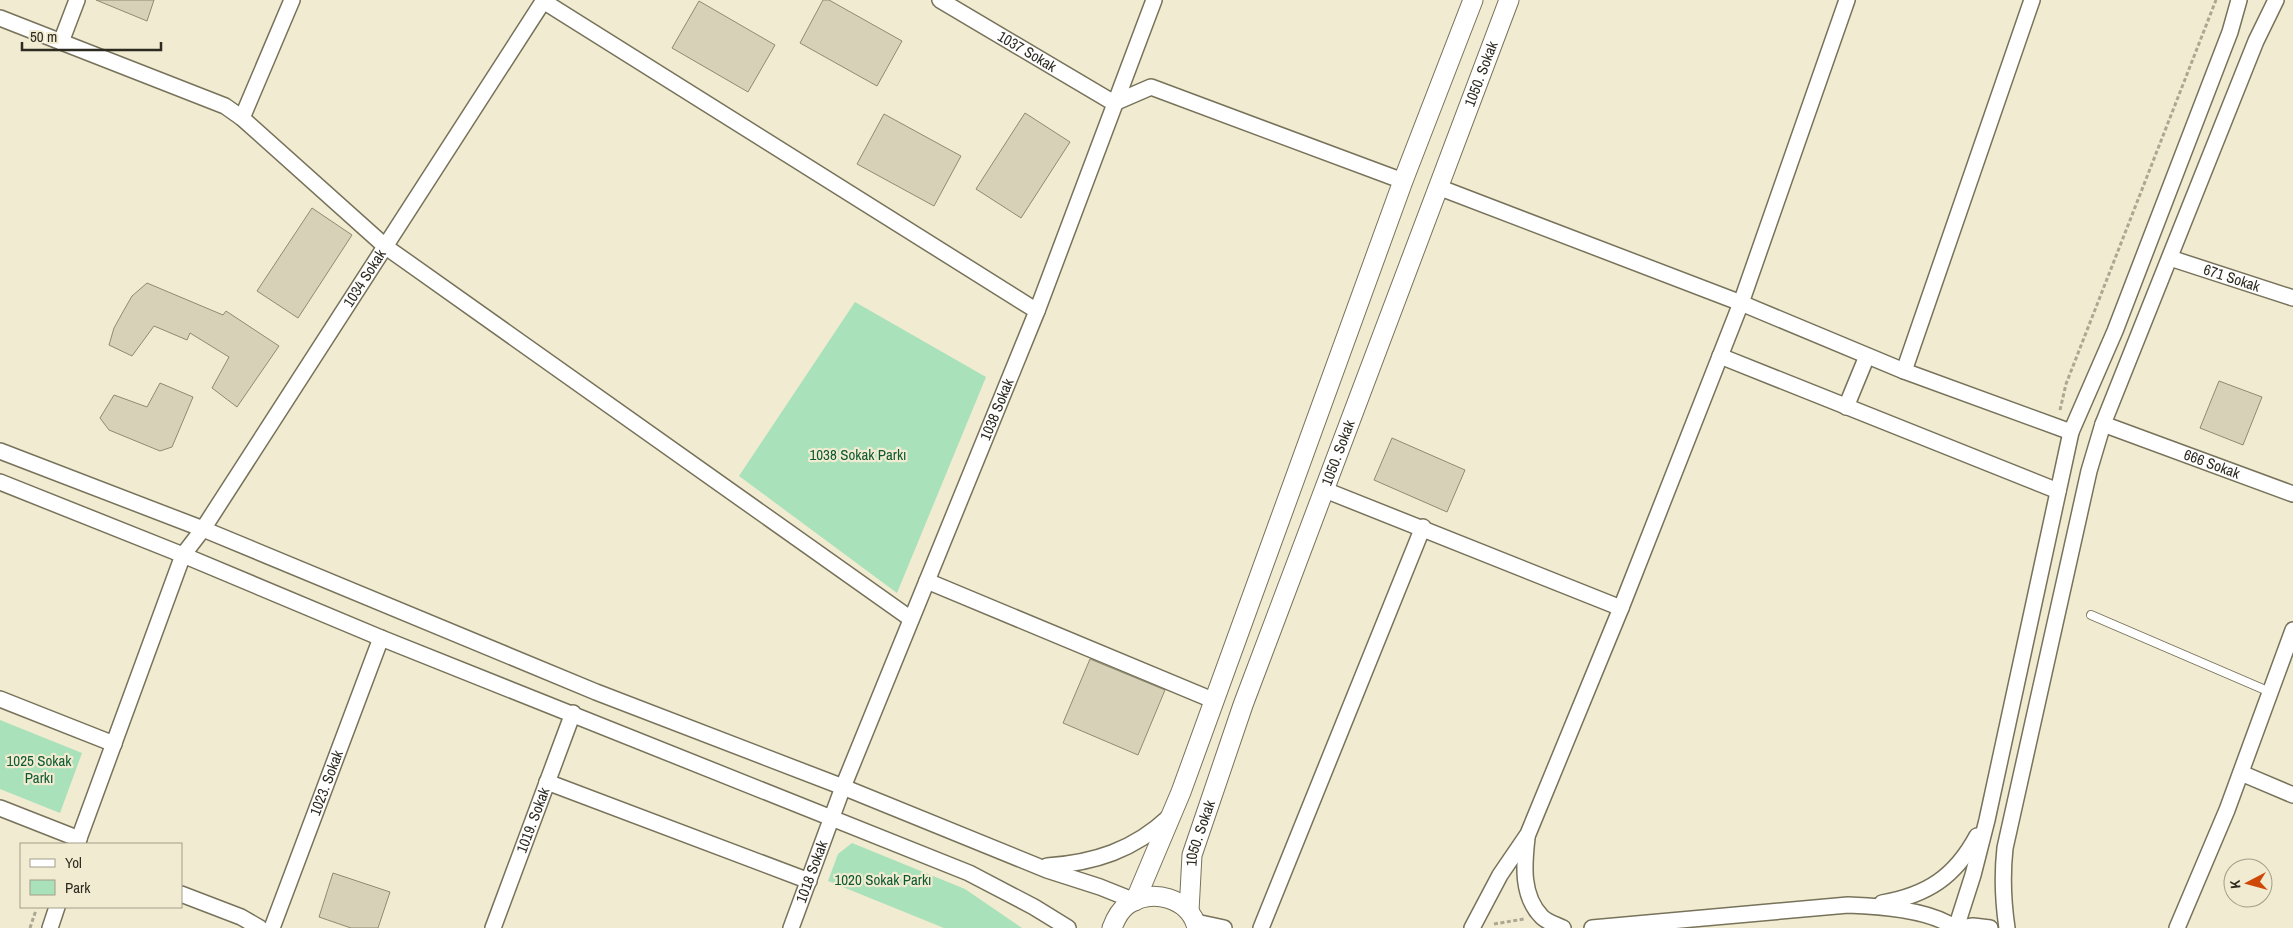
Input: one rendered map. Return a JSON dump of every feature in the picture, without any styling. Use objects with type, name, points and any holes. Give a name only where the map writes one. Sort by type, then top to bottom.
[{"type":"street","points":[[61,42],[77,0]]},
{"type":"street","points":[[242,118],[292,0]]},
{"type":"street","name":"1037 Sokak","points":[[940,0],[1114,103]]},
{"type":"street","name":"1038 Sokak","points":[[832,817],[1037,311],[1154,0]]},
{"type":"street","name":"1050. Sokak","points":[[1135,901],[1181,792],[1403,181],[1473,0]]},
{"type":"street","name":"1050. Sokak","points":[[1194,920],[1192,855],[1205,815],[1509,0]]},
{"type":"street","points":[[1472,928],[1500,875],[1528,834],[1621,608],[1741,303],[1847,0]]},
{"type":"street","points":[[1904,371],[2032,0]]},
{"type":"street","points":[[1592,928],[1848,905],[1870,906],[1923,915],[1955,928],[1973,875],[1986,820],[2071,432],[2114,330],[2230,32],[2239,0]]},
{"type":"street","points":[[2007,928],[2002,869],[2005,848],[2089,471],[2103,424],[2256,41],[2276,0]]},
{"type":"street","points":[[543,1],[1037,311]]},
{"type":"street","name":"1034 Sokak","points":[[78,842],[183,555],[204,529],[543,1]]},
{"type":"street","points":[[0,18],[225,106],[242,118],[386,247],[911,619]]},
{"type":"street","points":[[1114,103],[1151,87],[1403,181]]},
{"type":"street","points":[[1438,187],[1741,303],[1904,371],[2071,432]]},
{"type":"street","name":"671 Sokak","points":[[2170,258],[2293,298]]},
{"type":"street","points":[[1720,356],[2058,491]]},
{"type":"street","points":[[1846,407],[1866,356]]},
{"type":"street","name":"666 Sokak","points":[[2103,424],[2293,494]]},
{"type":"street","points":[[0,451],[204,529],[596,692],[843,787],[1038,867],[1100,887],[1135,901]]},
{"type":"street","points":[[0,482],[183,555],[381,638],[573,713],[969,873],[1034,907],[1068,928]]},
{"type":"street","points":[[1325,490],[1423,527],[1621,608]]},
{"type":"street","points":[[1261,928],[1423,527]]},
{"type":"street","points":[[927,581],[1215,701]]},
{"type":"street","points":[[2177,928],[2228,810],[2293,630]]},
{"type":"street","name":"1023. Sokak","points":[[272,928],[381,638]]},
{"type":"street","points":[[0,699],[114,744]]},
{"type":"street","name":"1019. Sokak","points":[[493,928],[573,713]]},
{"type":"street","points":[[2241,773],[2293,795]]},
{"type":"street","points":[[548,782],[808,881]]},
{"type":"street","points":[[0,808],[78,842]]},
{"type":"street","points":[[1038,867],[1073,865],[1119,852],[1156,829],[1170,816]]},
{"type":"street","name":"1018 Sokak","points":[[791,928],[832,817]]},
{"type":"street","points":[[1870,906],[1904,899],[1926,890],[1946,877],[1967,856],[1986,820]]},
{"type":"street","points":[[1528,834],[1524,878],[1531,898],[1542,917],[1563,928]]},
{"type":"street","points":[[182,894],[240,917],[260,928]]},
{"type":"street","points":[[1112,928],[1117,916],[1126,906],[1135,901],[1153,896],[1167,897],[1194,920],[1224,928]]},
{"type":"street","points":[[50,928],[57,908]]},
{"type":"street","points":[[1961,928],[1973,926],[1990,928]]},
{"type":"lane","points":[[2091,615],[2270,692]]},
{"type":"path","points":[[30,928],[38,908]]},
{"type":"green space","name":"1038 Sokak Parkı","points":[[855,302],[986,377],[897,593],[739,476]]},
{"type":"green space","name":"1025 Sokak Parkı","points":[[0,720],[82,753],[60,813],[0,789]]},
{"type":"green space","name":"1020 Sokak Parkı","points":[[852,843],[965,889],[1022,928],[944,928],[828,881],[838,854]]},
{"type":"building","points":[[96,0],[154,0],[147,21]]},
{"type":"building","points":[[823,0],[829,0],[902,41],[877,86],[800,43]]},
{"type":"building","points":[[699,1],[775,45],[748,92],[672,48]]},
{"type":"building","points":[[1025,113],[1070,142],[1021,218],[976,189]]},
{"type":"building","points":[[884,114],[961,156],[934,206],[857,164]]},
{"type":"building","points":[[312,208],[352,235],[298,318],[257,291]]},
{"type":"building","points":[[147,283],[223,315],[226,311],[279,346],[237,407],[212,388],[229,357],[190,333],[187,340],[154,326],[132,356],[109,345],[114,328],[132,296]]},
{"type":"building","points":[[2219,381],[2262,397],[2243,445],[2200,428]]},
{"type":"building","points":[[160,383],[193,397],[172,447],[160,451],[109,430],[100,418],[114,395],[147,407]]},
{"type":"building","points":[[1392,438],[1465,470],[1447,512],[1374,480]]},
{"type":"building","points":[[1090,659],[1165,690],[1138,755],[1063,723]]},
{"type":"building","points":[[333,873],[390,892],[378,928],[351,928],[319,917]]}]
